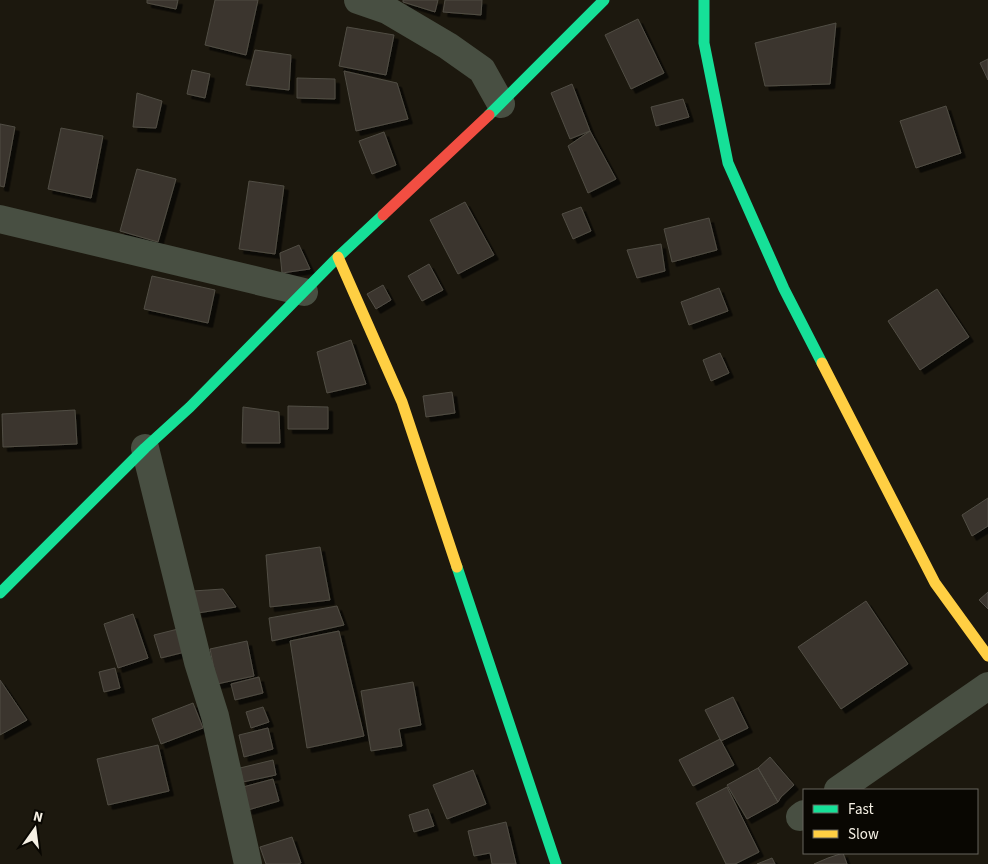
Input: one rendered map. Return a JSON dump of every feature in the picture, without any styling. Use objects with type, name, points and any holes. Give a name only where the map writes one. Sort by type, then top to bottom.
[{"type":"street","points":[[358,0],[387,10],[448,46],[482,70],[501,104]]},
{"type":"street","points":[[0,593],[145,448],[190,407],[338,257],[501,104],[604,0]]},
{"type":"street","points":[[704,0],[704,43],[728,163],[784,289],[935,583],[988,656]]},
{"type":"street","points":[[0,218],[304,292]]},
{"type":"street","points":[[338,257],[402,402],[556,864]]},
{"type":"street","points":[[145,448],[198,662],[215,716],[248,864]]},
{"type":"street","points":[[839,789],[988,686]]},
{"type":"building","points":[[147,0],[178,0],[176,9],[147,3]]},
{"type":"building","points":[[215,0],[258,0],[246,55],[205,45]]},
{"type":"building","points":[[403,0],[438,0],[435,12],[403,2]]},
{"type":"building","points":[[445,0],[482,0],[481,15],[443,12]]},
{"type":"building","points":[[638,19],[664,73],[631,89],[605,35]]},
{"type":"building","points":[[836,23],[830,84],[765,86],[755,43]]},
{"type":"building","points":[[347,27],[394,35],[386,75],[339,66]]},
{"type":"building","points":[[255,50],[291,55],[289,90],[246,85]]},
{"type":"building","points":[[988,59],[988,80],[980,63]]},
{"type":"building","points":[[192,70],[210,74],[205,98],[187,94]]},
{"type":"building","points":[[344,71],[397,83],[408,119],[356,131]]},
{"type":"building","points":[[297,78],[335,79],[335,99],[297,98]]},
{"type":"building","points":[[572,84],[590,131],[570,139],[551,93]]},
{"type":"building","points":[[137,93],[162,101],[156,128],[133,127]]},
{"type":"building","points":[[683,99],[689,117],[656,126],[651,107]]},
{"type":"building","points":[[946,106],[961,153],[916,168],[900,121]]},
{"type":"building","points":[[0,124],[15,127],[4,187],[0,186]]},
{"type":"building","points":[[61,128],[103,136],[91,198],[48,189]]},
{"type":"building","points":[[590,131],[616,179],[588,193],[568,146]]},
{"type":"building","points":[[384,132],[396,165],[372,174],[359,141]]},
{"type":"building","points":[[137,169],[176,179],[158,242],[120,231]]},
{"type":"building","points":[[249,181],[284,186],[275,254],[239,249]]},
{"type":"building","points":[[465,202],[494,255],[458,274],[430,220]]},
{"type":"building","points":[[581,207],[591,231],[573,239],[562,214]]},
{"type":"building","points":[[709,218],[717,250],[672,262],[664,229]]},
{"type":"building","points":[[661,244],[665,271],[637,278],[627,250]]},
{"type":"building","points":[[299,245],[310,269],[282,273],[280,253]]},
{"type":"building","points":[[429,264],[443,290],[422,301],[408,276]]},
{"type":"building","points":[[152,276],[215,290],[208,323],[144,309]]},
{"type":"building","points":[[383,285],[391,300],[376,309],[367,294]]},
{"type":"building","points":[[719,288],[728,311],[689,325],[681,302]]},
{"type":"building","points":[[937,289],[969,337],[920,370],[888,321]]},
{"type":"building","points":[[351,340],[366,384],[327,393],[317,352]]},
{"type":"building","points":[[720,353],[729,373],[711,381],[703,360]]},
{"type":"building","points":[[452,392],[455,413],[426,417],[423,396]]},
{"type":"building","points":[[288,406],[328,407],[328,429],[288,429]]},
{"type":"building","points":[[243,407],[279,412],[280,443],[242,443]]},
{"type":"building","points":[[75,410],[77,444],[3,447],[2,414]]},
{"type":"building","points":[[988,498],[988,526],[972,536],[962,515]]},
{"type":"building","points":[[320,547],[330,600],[270,607],[266,555]]},
{"type":"building","points":[[223,589],[236,607],[198,613],[193,591]]},
{"type":"building","points":[[988,592],[988,609],[979,600]]},
{"type":"building","points":[[866,601],[908,664],[841,709],[798,647]]},
{"type":"building","points":[[337,606],[344,625],[272,641],[269,618]]},
{"type":"building","points":[[133,614],[148,658],[118,668],[104,624]]},
{"type":"building","points":[[182,628],[189,651],[161,658],[154,635]]},
{"type":"building","points":[[339,631],[364,736],[307,748],[290,641]]},
{"type":"building","points":[[247,641],[254,676],[217,684],[210,649]]},
{"type":"building","points":[[115,668],[120,688],[104,692],[99,672]]},
{"type":"building","points":[[259,677],[263,693],[235,700],[231,684]]},
{"type":"building","points":[[0,680],[27,720],[0,735]]},
{"type":"building","points":[[413,682],[421,725],[399,729],[402,746],[371,751],[361,691]]},
{"type":"building","points":[[733,697],[748,728],[721,741],[705,710]]},
{"type":"building","points":[[193,703],[203,728],[161,744],[152,719]]},
{"type":"building","points":[[263,707],[269,722],[251,728],[246,712]]},
{"type":"building","points":[[268,728],[273,749],[244,757],[239,735]]},
{"type":"building","points":[[720,739],[734,765],[693,786],[679,760]]},
{"type":"building","points":[[158,745],[169,791],[108,805],[97,759]]},
{"type":"building","points":[[770,757],[794,785],[778,802],[758,768]]},
{"type":"building","points":[[273,760],[276,775],[243,782],[240,768]]},
{"type":"building","points":[[758,768],[778,802],[747,819],[727,785]]},
{"type":"building","points":[[473,770],[486,804],[447,819],[433,785]]},
{"type":"building","points":[[273,779],[279,801],[248,810],[243,787]]},
{"type":"building","points":[[727,787],[759,852],[735,864],[726,864],[696,803]]},
{"type":"building","points":[[428,809],[434,826],[414,832],[409,815]]},
{"type":"building","points":[[506,822],[516,864],[492,864],[490,853],[474,856],[468,831]]},
{"type":"building","points":[[292,837],[301,863],[266,864],[260,847]]},
{"type":"building","points":[[843,854],[847,864],[814,864]]},
{"type":"building","points":[[772,858],[775,864],[757,864]]},
{"type":"traffic: fast","points":[[489,115],[604,0]]},
{"type":"traffic: fast","points":[[704,0],[704,43],[728,163],[784,289],[822,363]]},
{"type":"traffic: fast","points":[[0,593],[145,448],[190,407],[338,257],[383,215]]},
{"type":"traffic: fast","points":[[457,567],[556,864]]},
{"type":"traffic: slow","points":[[338,257],[402,402],[457,567]]},
{"type":"traffic: slow","points":[[822,363],[935,583],[988,656]]},
{"type":"traffic: jam","points":[[383,215],[489,115]]}]
